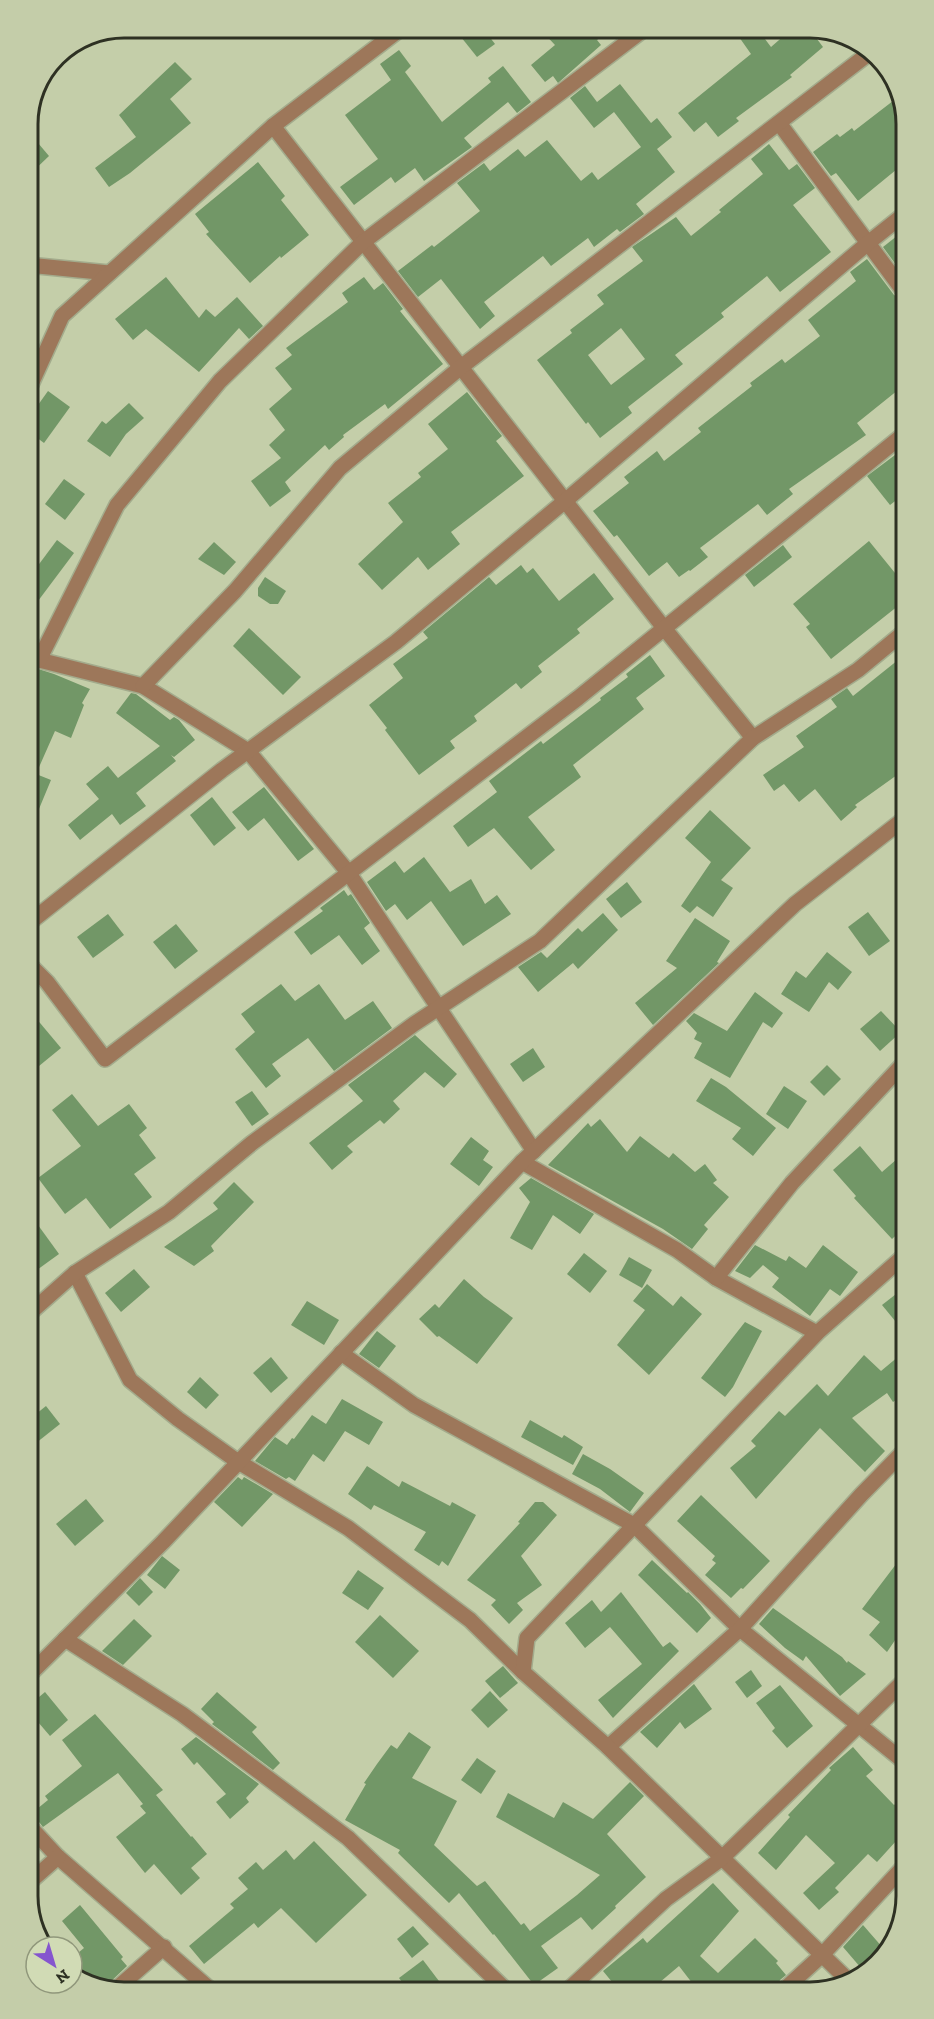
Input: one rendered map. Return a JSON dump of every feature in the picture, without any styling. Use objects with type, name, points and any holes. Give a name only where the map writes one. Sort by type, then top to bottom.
[{"type":"street","points":[[38,369],[62,316],[273,126],[389,38]]},
{"type":"street","points":[[38,651],[117,505],[220,381],[363,242],[632,38]]},
{"type":"street","points":[[143,686],[235,591],[340,468],[461,367],[865,57]]},
{"type":"street","points":[[779,123],[896,281]]},
{"type":"street","points":[[273,126],[664,628],[753,738]]},
{"type":"street","points":[[38,916],[248,751],[396,642],[896,221]]},
{"type":"street","points":[[38,266],[109,273]]},
{"type":"street","points":[[38,972],[48,982],[105,1059],[578,698],[896,441]]},
{"type":"street","points":[[37,1306],[75,1273],[169,1212],[252,1143],[438,1008],[540,941],[753,738],[858,670],[896,639]]},
{"type":"street","points":[[38,659],[143,686],[248,751],[348,872],[534,1151]]},
{"type":"street","points":[[37,1667],[163,1542],[237,1461],[522,1162],[795,904],[896,825]]},
{"type":"street","points":[[716,1278],[792,1183],[896,1072]]},
{"type":"street","points":[[522,1162],[677,1250],[716,1278],[817,1333]]},
{"type":"street","points":[[523,1672],[527,1638],[817,1333],[896,1263]]},
{"type":"street","points":[[75,1273],[130,1380],[178,1419],[237,1461],[348,1528],[470,1620],[523,1672],[608,1747],[843,1975]]},
{"type":"street","points":[[341,1353],[414,1405],[634,1526],[740,1629],[896,1755]]},
{"type":"street","points":[[608,1747],[740,1629],[896,1459]]},
{"type":"street","points":[[64,1639],[182,1714],[348,1838],[497,1982]]},
{"type":"street","points":[[577,1982],[666,1899],[721,1858],[896,1688]]},
{"type":"street","points":[[37,1834],[58,1857],[201,1981]]},
{"type":"street","points":[[37,1876],[58,1857]]},
{"type":"street","points":[[793,1982],[822,1955],[896,1875]]},
{"type":"street","points":[[125,1981],[164,1947]]},
{"type":"building","points":[[462,38],[490,38],[495,44],[477,57]]},
{"type":"building","points":[[548,38],[599,38],[597,40],[601,45],[558,83],[553,76],[545,82],[531,65],[555,45]]},
{"type":"building","points":[[740,38],[764,38],[771,47],[781,38],[818,38],[823,47],[790,75],[792,77],[736,118],[739,121],[718,137],[706,122],[694,132],[678,113],[751,54]]},
{"type":"building","points":[[399,50],[411,66],[405,72],[442,122],[491,82],[488,78],[503,66],[531,102],[517,113],[508,102],[464,138],[472,147],[424,181],[415,168],[395,183],[391,177],[354,205],[340,187],[378,159],[345,115],[391,80],[380,64]]},
{"type":"building","points":[[175,62],[192,79],[170,99],[191,123],[130,173],[109,187],[95,168],[136,137],[119,115]]},
{"type":"building","points":[[620,84],[651,123],[657,118],[672,137],[657,149],[675,172],[636,204],[644,214],[620,232],[617,229],[594,247],[588,238],[551,266],[543,256],[484,302],[495,316],[480,329],[441,279],[418,297],[398,271],[432,245],[434,247],[480,211],[457,183],[484,163],[490,171],[518,149],[525,157],[547,140],[581,181],[592,172],[598,180],[641,147],[614,112],[594,128],[570,98],[585,86],[597,102]]},
{"type":"building","points":[[893,101],[896,123],[896,170],[858,201],[836,173],[831,176],[813,152],[837,134],[840,137],[852,128],[854,131]]},
{"type":"building","points":[[38,143],[49,156],[38,167]]},
{"type":"building","points":[[769,144],[789,170],[797,164],[815,188],[793,205],[831,252],[780,292],[767,276],[721,313],[724,317],[675,355],[683,364],[628,407],[632,413],[600,438],[588,422],[586,424],[537,360],[572,333],[570,330],[604,304],[597,295],[643,261],[632,247],[676,217],[691,236],[763,174],[751,159]],"holes":[[[621,328],[645,359],[611,385],[588,355]]]},
{"type":"building","points":[[258,162],[285,196],[281,200],[309,235],[281,258],[280,256],[250,283],[206,234],[209,232],[195,214]]},
{"type":"building","points":[[896,237],[896,265],[883,247]]},
{"type":"building","points":[[867,259],[896,296],[896,392],[857,423],[866,435],[789,489],[793,494],[767,515],[758,504],[700,548],[708,557],[679,577],[667,562],[649,576],[617,535],[614,537],[593,511],[629,483],[624,477],[657,451],[664,461],[701,432],[698,428],[752,386],[750,383],[782,359],[785,363],[820,336],[808,320],[856,281],[850,272]]},
{"type":"building","points":[[166,277],[199,318],[206,309],[215,317],[237,297],[263,326],[249,339],[239,328],[199,372],[146,329],[133,340],[115,319]]},
{"type":"building","points":[[364,277],[374,290],[383,283],[403,309],[400,311],[443,364],[388,409],[385,404],[343,435],[344,437],[329,450],[325,445],[285,482],[291,491],[270,507],[251,481],[281,458],[269,445],[285,430],[269,409],[292,389],[275,368],[292,355],[286,348],[348,302],[342,293]]},
{"type":"building","points":[[48,391],[70,407],[44,443],[38,438],[38,405]]},
{"type":"building","points":[[467,392],[502,436],[496,441],[524,476],[451,532],[460,544],[428,570],[418,557],[382,590],[358,564],[403,522],[388,503],[421,477],[418,473],[448,449],[428,424]]},
{"type":"building","points":[[129,403],[144,418],[126,434],[110,457],[87,441],[102,421],[106,424]]},
{"type":"building","points":[[896,454],[896,500],[890,505],[867,476]]},
{"type":"building","points":[[64,479],[85,494],[65,520],[45,504]]},
{"type":"building","points":[[57,540],[74,553],[38,601],[38,566]]},
{"type":"building","points":[[869,541],[896,572],[896,608],[831,659],[806,627],[810,624],[793,604]]},
{"type":"building","points":[[214,542],[236,562],[224,575],[198,559]]},
{"type":"building","points":[[783,545],[792,557],[754,587],[745,575]]},
{"type":"building","points":[[521,565],[527,573],[533,568],[559,601],[594,573],[614,599],[577,629],[580,633],[538,666],[542,672],[521,689],[516,683],[474,716],[477,721],[450,741],[455,748],[419,775],[369,705],[403,678],[393,664],[428,638],[423,632],[489,577],[496,585]]},
{"type":"building","points":[[265,577],[286,591],[278,604],[270,604],[258,596],[258,588]]},
{"type":"building","points":[[249,628],[301,677],[283,695],[233,646]]},
{"type":"building","points":[[650,655],[665,676],[636,698],[644,709],[573,765],[581,777],[528,817],[555,850],[531,870],[494,828],[468,847],[453,826],[497,792],[489,781],[541,741],[543,744],[601,700],[600,698],[628,677],[626,674]]},
{"type":"building","points":[[896,662],[896,776],[855,805],[857,807],[841,821],[815,789],[799,802],[784,784],[774,791],[763,775],[804,747],[796,736],[837,707],[831,699],[847,688],[853,696]]},
{"type":"building","points":[[38,669],[90,689],[82,703],[84,705],[71,738],[55,731],[38,770]]},
{"type":"building","points":[[131,693],[136,694],[170,720],[174,717],[179,720],[195,740],[174,757],[171,755],[176,761],[136,793],[146,806],[120,825],[112,814],[80,840],[68,825],[99,799],[86,784],[108,766],[118,778],[160,746],[116,713]]},
{"type":"building","points":[[38,775],[51,780],[38,812]]},
{"type":"building","points":[[264,787],[314,849],[298,861],[264,818],[248,831],[232,812]]},
{"type":"building","points":[[212,797],[236,828],[214,846],[190,815]]},
{"type":"building","points":[[710,810],[751,848],[721,880],[733,888],[713,917],[697,906],[690,913],[681,906],[711,862],[685,838]]},
{"type":"building","points":[[424,857],[450,892],[471,879],[485,904],[497,895],[511,914],[463,946],[431,901],[407,920],[395,904],[386,911],[367,882],[395,861],[404,873]]},
{"type":"building","points":[[627,882],[642,902],[621,918],[606,899]]},
{"type":"building","points":[[344,890],[348,896],[351,894],[370,923],[364,928],[380,951],[362,965],[339,935],[311,955],[294,932],[323,911],[320,908]]},
{"type":"building","points":[[868,912],[890,941],[869,956],[848,927]]},
{"type":"building","points":[[603,913],[618,930],[578,969],[573,963],[538,992],[518,967],[541,952],[547,958],[578,928],[582,932]]},
{"type":"building","points":[[108,914],[124,935],[93,958],[77,937]]},
{"type":"building","points":[[695,918],[730,941],[717,962],[719,963],[653,1025],[635,1003],[677,968],[666,961]]},
{"type":"building","points":[[176,924],[198,951],[175,969],[153,942]]},
{"type":"building","points":[[827,952],[852,972],[838,990],[829,982],[809,1012],[781,994],[796,971],[806,978]]},
{"type":"building","points":[[281,984],[295,1001],[319,984],[345,1020],[373,1001],[392,1028],[334,1071],[308,1038],[272,1064],[281,1076],[266,1088],[235,1049],[255,1032],[241,1014]]},
{"type":"building","points":[[755,992],[783,1013],[772,1028],[763,1022],[730,1078],[694,1058],[702,1043],[694,1039],[697,1033],[686,1021],[694,1013],[727,1031]]},
{"type":"building","points":[[881,1011],[896,1027],[896,1037],[880,1051],[860,1029]]},
{"type":"building","points":[[37,1020],[61,1048],[39,1066],[37,1064]]},
{"type":"building","points":[[415,1035],[457,1074],[444,1088],[425,1072],[393,1101],[400,1109],[384,1124],[380,1120],[347,1146],[353,1152],[332,1170],[309,1143],[363,1101],[348,1085]]},
{"type":"building","points":[[533,1048],[545,1067],[523,1082],[510,1064]]},
{"type":"building","points":[[827,1065],[841,1079],[824,1096],[810,1082]]},
{"type":"building","points":[[711,1078],[726,1087],[776,1128],[753,1156],[732,1139],[741,1128],[696,1101]]},
{"type":"building","points":[[784,1086],[807,1101],[788,1129],[766,1114]]},
{"type":"building","points":[[252,1091],[269,1114],[252,1126],[235,1102]]},
{"type":"building","points":[[72,1094],[98,1126],[129,1104],[147,1128],[139,1135],[156,1158],[134,1174],[152,1197],[110,1229],[86,1198],[65,1214],[38,1178],[81,1146],[52,1110]]},
{"type":"building","points":[[600,1119],[627,1152],[640,1136],[669,1158],[673,1153],[695,1172],[705,1164],[717,1180],[713,1183],[729,1197],[704,1225],[708,1229],[692,1249],[663,1229],[548,1165],[588,1123],[591,1127]]},
{"type":"building","points":[[471,1137],[489,1151],[483,1160],[493,1167],[479,1186],[450,1164]]},
{"type":"building","points":[[860,1146],[882,1172],[896,1160],[896,1235],[892,1239],[854,1198],[856,1196],[833,1170]]},
{"type":"building","points":[[531,1178],[594,1214],[580,1234],[553,1215],[532,1250],[510,1238],[530,1202],[519,1188]]},
{"type":"building","points":[[234,1182],[254,1202],[211,1246],[214,1251],[194,1266],[164,1247],[218,1209],[213,1203]]},
{"type":"building","points":[[37,1224],[59,1254],[37,1270]]},
{"type":"building","points":[[755,1245],[786,1261],[789,1256],[806,1268],[823,1245],[858,1272],[840,1296],[830,1289],[810,1316],[772,1287],[779,1278],[763,1265],[750,1278],[735,1271]]},
{"type":"building","points":[[584,1253],[607,1271],[590,1293],[567,1274]]},
{"type":"building","points":[[629,1257],[652,1270],[642,1288],[619,1275]]},
{"type":"building","points":[[134,1269],[150,1287],[121,1312],[105,1293]]},
{"type":"building","points":[[464,1279],[513,1318],[477,1364],[439,1336],[437,1337],[419,1319],[435,1304],[439,1308]]},
{"type":"building","points":[[647,1284],[673,1306],[681,1296],[702,1314],[649,1375],[617,1345],[645,1310],[633,1301]]},
{"type":"building","points":[[896,1294],[896,1322],[882,1305]]},
{"type":"building","points":[[307,1301],[339,1320],[324,1345],[291,1325]]},
{"type":"building","points":[[745,1322],[762,1331],[733,1387],[725,1397],[701,1378]]},
{"type":"building","points":[[377,1331],[396,1346],[379,1368],[359,1354]]},
{"type":"building","points":[[864,1355],[881,1371],[896,1358],[896,1400],[893,1402],[887,1393],[852,1418],[885,1451],[865,1472],[820,1428],[756,1499],[730,1468],[756,1446],[751,1441],[779,1411],[785,1416],[817,1384],[828,1396]]},
{"type":"building","points":[[271,1357],[288,1378],[271,1393],[253,1373]]},
{"type":"building","points":[[200,1377],[219,1395],[206,1409],[187,1392]]},
{"type":"building","points":[[342,1399],[383,1422],[369,1445],[345,1431],[324,1462],[313,1454],[295,1481],[289,1477],[286,1479],[255,1461],[275,1437],[287,1445],[312,1415],[326,1424]]},
{"type":"building","points":[[46,1406],[60,1424],[37,1442],[37,1413]]},
{"type":"building","points":[[530,1420],[562,1438],[564,1435],[583,1447],[573,1465],[521,1437]]},
{"type":"building","points":[[583,1454],[610,1469],[644,1493],[630,1512],[600,1489],[572,1474]]},
{"type":"building","points":[[367,1466],[399,1487],[402,1481],[450,1506],[452,1502],[476,1515],[448,1566],[442,1561],[439,1566],[414,1550],[426,1532],[374,1505],[371,1510],[348,1494]]},
{"type":"building","points":[[238,1477],[242,1480],[244,1477],[273,1494],[242,1527],[214,1502]]},
{"type":"building","points":[[701,1495],[770,1561],[731,1598],[705,1575],[716,1563],[712,1560],[715,1556],[677,1521]]},
{"type":"building","points":[[86,1499],[104,1521],[75,1546],[56,1524]]},
{"type":"building","points":[[535,1502],[543,1502],[557,1515],[521,1556],[542,1585],[517,1603],[523,1610],[509,1624],[491,1605],[496,1600],[467,1580],[520,1523],[518,1522]]},
{"type":"building","points":[[162,1556],[180,1570],[165,1589],[147,1575]]},
{"type":"building","points":[[652,1560],[688,1592],[711,1618],[697,1633],[638,1575]]},
{"type":"building","points":[[896,1564],[896,1639],[887,1652],[869,1635],[880,1622],[862,1609]]},
{"type":"building","points":[[358,1570],[384,1588],[368,1610],[342,1593]]},
{"type":"building","points":[[140,1578],[153,1592],[139,1606],[126,1593]]},
{"type":"building","points":[[621,1592],[663,1647],[670,1642],[679,1651],[613,1718],[598,1700],[642,1664],[610,1627],[585,1648],[565,1623],[592,1600],[601,1612]]},
{"type":"building","points":[[773,1608],[842,1657],[847,1663],[848,1661],[866,1674],[840,1696],[806,1656],[803,1661],[759,1624]]},
{"type":"building","points":[[380,1615],[419,1651],[393,1678],[355,1642]]},
{"type":"building","points":[[134,1619],[152,1636],[123,1665],[102,1651]]},
{"type":"building","points":[[503,1666],[518,1683],[500,1698],[485,1681]]},
{"type":"building","points":[[751,1670],[762,1686],[747,1698],[735,1682]]},
{"type":"building","points":[[694,1684],[712,1709],[685,1729],[680,1722],[657,1748],[640,1732]]},
{"type":"building","points":[[780,1685],[813,1726],[787,1748],[772,1731],[775,1728],[756,1703]]},
{"type":"building","points":[[490,1691],[508,1710],[488,1728],[471,1710]]},
{"type":"building","points":[[45,1692],[68,1720],[50,1736],[37,1721],[37,1699]]},
{"type":"building","points":[[217,1692],[257,1727],[252,1732],[280,1763],[273,1770],[212,1724],[214,1722],[201,1709]]},
{"type":"building","points":[[95,1714],[163,1790],[156,1795],[207,1854],[191,1868],[200,1878],[181,1895],[154,1864],[145,1873],[116,1837],[146,1813],[140,1806],[143,1804],[118,1773],[43,1827],[37,1821],[37,1809],[48,1800],[45,1796],[82,1766],[62,1740]]},
{"type":"building","points":[[409,1732],[431,1747],[412,1778],[457,1801],[434,1845],[477,1886],[485,1881],[521,1925],[524,1923],[530,1931],[600,1875],[496,1817],[508,1793],[554,1818],[563,1802],[593,1819],[630,1782],[644,1796],[607,1834],[646,1877],[592,1930],[581,1917],[541,1946],[558,1968],[539,1982],[531,1982],[459,1893],[449,1903],[398,1853],[400,1850],[345,1820],[366,1784],[364,1783],[377,1764],[391,1745],[397,1749]]},
{"type":"building","points":[[196,1737],[259,1784],[246,1798],[249,1802],[230,1819],[216,1802],[226,1794],[197,1762],[194,1765],[181,1749]]},
{"type":"building","points":[[853,1747],[873,1770],[866,1776],[894,1805],[896,1803],[896,1841],[877,1862],[868,1854],[835,1888],[839,1892],[819,1910],[803,1893],[835,1863],[806,1835],[776,1870],[758,1853],[790,1817],[788,1815],[831,1770],[829,1768]]},
{"type":"building","points":[[477,1758],[496,1771],[481,1794],[461,1780]]},
{"type":"building","points":[[314,1841],[367,1895],[316,1943],[281,1908],[258,1928],[254,1923],[204,1964],[189,1946],[234,1908],[230,1904],[248,1889],[238,1878],[256,1862],[263,1870],[286,1850],[294,1860]]},
{"type":"building","points":[[713,1883],[739,1911],[700,1956],[718,1973],[755,1938],[778,1961],[776,1963],[786,1975],[779,1982],[691,1982],[679,1966],[660,1982],[612,1982],[603,1971],[643,1938],[647,1943]]},
{"type":"building","points":[[80,1905],[123,1957],[121,1959],[127,1966],[112,1980],[101,1979],[84,1972],[84,1935],[73,1935],[62,1921]]},
{"type":"building","points":[[863,1925],[880,1945],[860,1966],[843,1947]]},
{"type":"building","points":[[413,1926],[429,1944],[412,1958],[397,1939]]},
{"type":"building","points":[[423,1960],[439,1981],[402,1981],[399,1978]]}]
